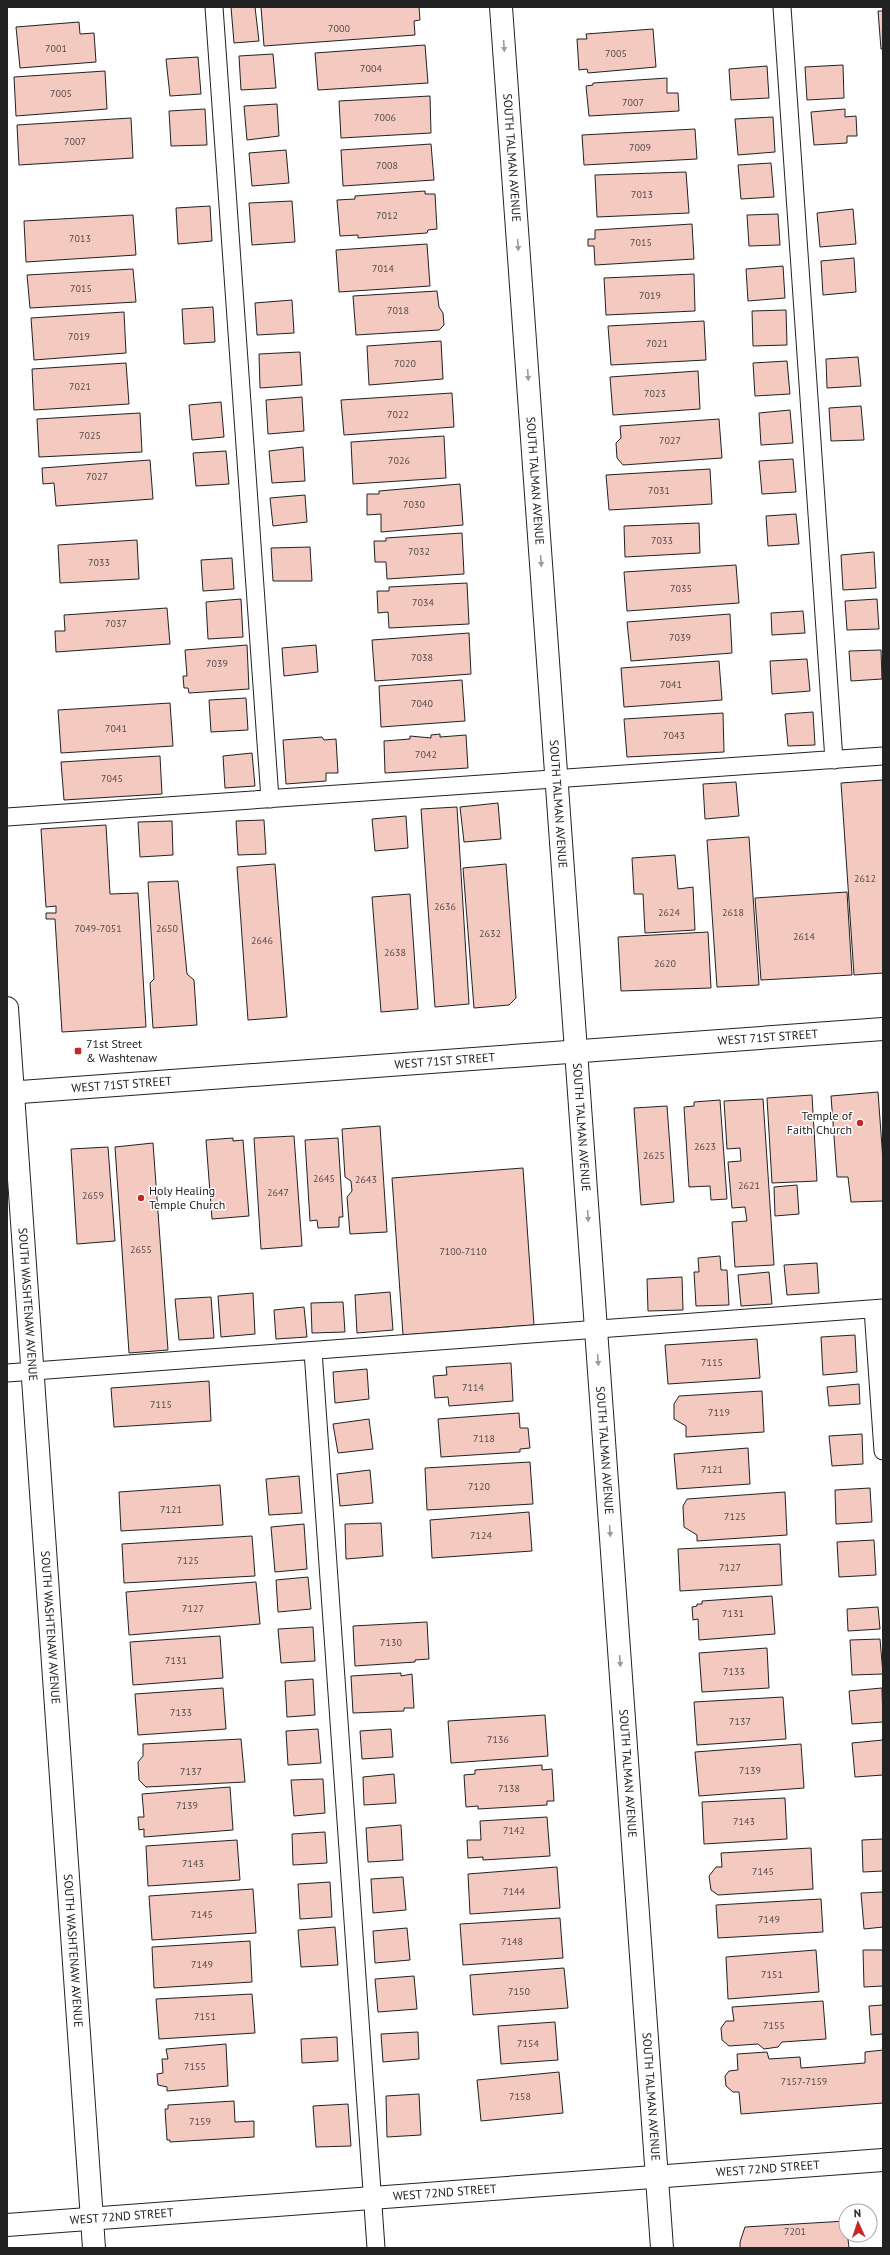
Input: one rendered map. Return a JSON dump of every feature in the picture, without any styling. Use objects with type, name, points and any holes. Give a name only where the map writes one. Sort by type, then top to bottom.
[{"type":"street","name":"SOUTH TALMAN AVENUE","points":[[501,7],[662,2248]]},
{"type":"street","name":"SOUTH WASHTENAW AVENUE","points":[[7,1008],[10,1093],[33,1372],[94,2248]]},
{"type":"street","name":"WEST 71ST STREET","points":[[10,1093],[883,1029]]},
{"type":"street","name":"WEST 72ND STREET","points":[[7,2225],[883,2160]]},
{"type":"lane","points":[[214,7],[270,799]]},
{"type":"lane","points":[[782,7],[834,760]]},
{"type":"lane","points":[[7,817],[883,756]]},
{"type":"lane","points":[[7,1373],[878,1308],[883,1452]]},
{"type":"lane","points":[[313,1351],[376,2248]]},
{"type":"building","points":[[231,7],[255,7],[259,41],[234,43]]},
{"type":"building","points":[[261,7],[419,7],[420,20],[414,21],[415,35],[264,46]]},
{"type":"building","points":[[878,11],[883,11],[883,49],[881,49]]},
{"type":"building","points":[[79,22],[80,34],[94,33],[96,62],[20,68],[16,27]]},
{"type":"building","points":[[653,29],[656,67],[588,73],[587,69],[579,70],[577,39],[587,39],[586,34]]},
{"type":"building","points":[[425,45],[428,83],[318,90],[315,53]]},
{"type":"building","points":[[273,54],[276,88],[241,90],[239,56]]},
{"type":"building","points":[[198,57],[201,94],[170,96],[166,59]]},
{"type":"building","points":[[843,65],[844,98],[807,100],[805,67]]},
{"type":"building","points":[[767,66],[769,98],[731,100],[729,69]]},
{"type":"building","points":[[105,71],[107,109],[16,116],[14,77]]},
{"type":"building","points":[[667,78],[667,93],[678,93],[679,111],[589,116],[586,86],[593,85],[593,83]]},
{"type":"building","points":[[430,96],[431,133],[341,138],[339,101]]},
{"type":"building","points":[[277,104],[279,136],[247,140],[244,106]]},
{"type":"building","points":[[205,109],[207,145],[171,146],[169,111]]},
{"type":"building","points":[[845,109],[845,117],[856,116],[857,136],[847,136],[847,143],[814,145],[811,112]]},
{"type":"building","points":[[773,117],[775,152],[738,155],[735,119]]},
{"type":"building","points":[[131,118],[133,158],[19,165],[17,125]]},
{"type":"building","points":[[695,129],[697,159],[584,165],[582,135]]},
{"type":"building","points":[[431,144],[434,180],[343,186],[341,150]]},
{"type":"building","points":[[286,150],[289,183],[252,186],[249,153]]},
{"type":"building","points":[[771,163],[774,197],[741,199],[738,165]]},
{"type":"building","points":[[686,172],[689,213],[597,217],[595,175]]},
{"type":"building","points":[[425,191],[425,194],[435,194],[437,229],[428,230],[427,233],[358,238],[358,235],[340,236],[337,200],[355,199],[355,196]]},
{"type":"building","points":[[292,201],[295,242],[252,245],[249,203]]},
{"type":"building","points":[[210,206],[212,241],[178,244],[176,208]]},
{"type":"building","points":[[853,209],[856,244],[820,247],[817,213]]},
{"type":"building","points":[[778,214],[780,245],[749,246],[747,215]]},
{"type":"building","points":[[133,215],[136,255],[26,262],[24,221]]},
{"type":"building","points":[[692,224],[694,259],[595,265],[594,246],[588,246],[588,239],[595,239],[595,230]]},
{"type":"building","points":[[427,244],[430,286],[339,292],[336,250]]},
{"type":"building","points":[[854,258],[856,292],[823,295],[821,261]]},
{"type":"building","points":[[783,266],[785,298],[748,301],[746,269]]},
{"type":"building","points":[[133,269],[136,302],[30,308],[27,275]]},
{"type":"building","points":[[694,274],[695,311],[606,315],[604,278]]},
{"type":"building","points":[[437,291],[439,307],[443,313],[444,325],[439,330],[356,335],[353,296]]},
{"type":"building","points":[[292,300],[294,333],[257,335],[255,303]]},
{"type":"building","points":[[213,307],[215,342],[184,344],[182,309]]},
{"type":"building","points":[[786,310],[787,345],[753,346],[752,311]]},
{"type":"building","points":[[124,312],[126,353],[34,360],[31,318]]},
{"type":"building","points":[[704,321],[706,360],[611,365],[608,326]]},
{"type":"building","points":[[441,341],[443,379],[369,385],[367,346]]},
{"type":"building","points":[[300,352],[302,385],[260,388],[259,354]]},
{"type":"building","points":[[858,357],[861,386],[827,388],[826,359]]},
{"type":"building","points":[[787,361],[790,394],[755,396],[753,363]]},
{"type":"building","points":[[126,363],[129,404],[34,410],[32,369]]},
{"type":"building","points":[[698,371],[700,409],[613,415],[610,377]]},
{"type":"building","points":[[452,393],[454,427],[344,435],[341,400]]},
{"type":"building","points":[[302,397],[304,431],[268,434],[266,400]]},
{"type":"building","points":[[221,402],[224,437],[192,440],[189,405]]},
{"type":"building","points":[[861,406],[864,440],[831,441],[829,408]]},
{"type":"building","points":[[790,410],[793,443],[761,445],[759,413]]},
{"type":"building","points":[[140,413],[142,452],[39,457],[37,419]]},
{"type":"building","points":[[719,419],[722,458],[623,465],[617,458],[616,443],[621,438],[620,426]]},
{"type":"building","points":[[444,436],[446,478],[353,484],[351,442]]},
{"type":"building","points":[[303,447],[305,481],[272,483],[269,451]]},
{"type":"building","points":[[226,451],[229,484],[196,486],[193,453]]},
{"type":"building","points":[[793,459],[796,492],[762,494],[759,461]]},
{"type":"building","points":[[150,460],[153,499],[56,506],[54,483],[43,484],[42,468]]},
{"type":"building","points":[[710,469],[712,504],[609,510],[606,475]]},
{"type":"building","points":[[460,484],[463,525],[381,532],[381,514],[367,515],[367,494],[379,494],[379,491]]},
{"type":"building","points":[[305,495],[307,522],[273,526],[270,498]]},
{"type":"building","points":[[796,514],[799,544],[768,546],[766,516]]},
{"type":"building","points":[[699,523],[700,553],[625,557],[624,526]]},
{"type":"building","points":[[462,533],[464,574],[387,579],[386,562],[375,562],[374,541],[386,541],[386,538]]},
{"type":"building","points":[[137,540],[139,579],[60,583],[58,545]]},
{"type":"building","points":[[310,547],[312,581],[273,581],[271,548]]},
{"type":"building","points":[[874,552],[876,588],[843,590],[841,555]]},
{"type":"building","points":[[232,558],[234,589],[203,591],[201,560]]},
{"type":"building","points":[[736,565],[739,603],[627,611],[624,572]]},
{"type":"building","points":[[467,583],[469,624],[389,628],[388,612],[378,613],[377,591],[389,591],[389,587]]},
{"type":"building","points":[[241,599],[243,637],[208,639],[206,602]]},
{"type":"building","points":[[877,599],[879,629],[847,630],[845,601]]},
{"type":"building","points":[[167,608],[170,644],[56,652],[55,631],[65,631],[64,615]]},
{"type":"building","points":[[803,611],[805,633],[772,635],[771,613]]},
{"type":"building","points":[[730,614],[732,653],[631,661],[627,622]]},
{"type":"building","points":[[469,633],[471,674],[375,681],[372,640]]},
{"type":"building","points":[[247,645],[249,689],[189,693],[188,688],[184,688],[183,676],[187,676],[185,650]]},
{"type":"building","points":[[316,645],[318,672],[284,676],[282,648]]},
{"type":"building","points":[[881,650],[882,679],[851,681],[849,651]]},
{"type":"building","points":[[807,659],[810,691],[772,694],[770,661]]},
{"type":"building","points":[[719,661],[722,700],[624,707],[621,668]]},
{"type":"building","points":[[462,680],[465,721],[381,727],[379,686]]},
{"type":"building","points":[[246,698],[248,730],[211,732],[209,700]]},
{"type":"building","points":[[170,703],[173,746],[61,753],[58,710]]},
{"type":"building","points":[[813,712],[815,745],[788,746],[785,714]]},
{"type":"building","points":[[723,713],[724,752],[627,757],[624,719]]},
{"type":"building","points":[[440,734],[440,737],[466,735],[468,768],[385,773],[384,741],[410,739],[410,736],[431,738],[431,735]]},
{"type":"building","points":[[322,737],[324,740],[336,739],[338,773],[326,773],[326,781],[286,784],[283,740]]},
{"type":"building","points":[[252,753],[255,786],[225,788],[223,756]]},
{"type":"building","points":[[160,756],[162,794],[64,800],[61,762]]},
{"type":"building","points":[[883,780],[883,973],[854,975],[841,783]]},
{"type":"building","points":[[736,782],[739,816],[705,819],[703,784]]},
{"type":"building","points":[[498,803],[501,839],[464,842],[460,807]]},
{"type":"building","points":[[457,807],[469,1004],[435,1007],[421,809]]},
{"type":"building","points":[[406,816],[408,848],[375,851],[372,819]]},
{"type":"building","points":[[264,820],[266,854],[238,855],[236,821]]},
{"type":"building","points":[[172,821],[173,855],[140,857],[138,822]]},
{"type":"building","points":[[106,825],[110,894],[138,893],[146,1027],[62,1032],[55,919],[46,919],[46,913],[56,913],[56,906],[46,907],[41,829]]},
{"type":"building","points":[[749,837],[759,985],[717,987],[707,840]]},
{"type":"building","points":[[675,855],[678,889],[693,887],[695,930],[645,933],[643,894],[634,894],[632,858]]},
{"type":"building","points":[[275,864],[287,1017],[248,1020],[237,867]]},
{"type":"building","points":[[506,864],[516,998],[509,1005],[474,1008],[463,868]]},
{"type":"building","points":[[178,881],[187,974],[194,980],[197,1025],[153,1028],[150,983],[154,979],[148,882]]},
{"type":"building","points":[[847,892],[852,975],[761,980],[755,898]]},
{"type":"building","points":[[410,894],[418,1009],[381,1012],[372,897]]},
{"type":"building","points":[[708,932],[711,988],[621,991],[618,937]]},
{"type":"building","points":[[878,1092],[883,1161],[883,1201],[851,1202],[848,1177],[837,1177],[831,1096]]},
{"type":"building","points":[[812,1095],[817,1181],[772,1183],[767,1098]]},
{"type":"building","points":[[763,1099],[774,1265],[735,1267],[732,1222],[747,1221],[745,1207],[732,1208],[728,1162],[741,1161],[740,1148],[727,1149],[724,1101]]},
{"type":"building","points":[[720,1100],[727,1199],[711,1200],[710,1186],[689,1187],[684,1107],[694,1106],[694,1102]]},
{"type":"building","points":[[667,1106],[674,1202],[641,1205],[634,1108]]},
{"type":"building","points":[[380,1126],[387,1232],[350,1234],[347,1197],[352,1191],[351,1181],[345,1177],[342,1129]]},
{"type":"building","points":[[294,1136],[302,1246],[261,1249],[254,1138]]},
{"type":"building","points":[[233,1138],[233,1141],[243,1140],[249,1216],[212,1219],[206,1140]]},
{"type":"building","points":[[338,1138],[343,1217],[339,1217],[339,1227],[318,1228],[317,1220],[310,1221],[305,1140]]},
{"type":"building","points":[[153,1143],[168,1350],[129,1353],[115,1147]]},
{"type":"building","points":[[108,1147],[115,1241],[77,1244],[71,1149]]},
{"type":"building","points":[[523,1168],[534,1325],[403,1335],[392,1178]]},
{"type":"building","points":[[797,1185],[799,1214],[775,1216],[774,1187]]},
{"type":"building","points":[[720,1256],[721,1270],[727,1270],[729,1305],[696,1306],[694,1272],[699,1272],[698,1258]]},
{"type":"building","points":[[817,1263],[819,1293],[787,1295],[784,1265]]},
{"type":"building","points":[[769,1272],[772,1304],[741,1306],[738,1275]]},
{"type":"building","points":[[682,1277],[683,1310],[648,1311],[647,1279]]},
{"type":"building","points":[[390,1292],[393,1330],[357,1333],[355,1295]]},
{"type":"building","points":[[253,1293],[255,1334],[221,1337],[218,1296]]},
{"type":"building","points":[[211,1297],[214,1338],[179,1340],[175,1299]]},
{"type":"building","points":[[343,1302],[345,1332],[312,1333],[311,1303]]},
{"type":"building","points":[[304,1307],[307,1337],[276,1339],[274,1310]]},
{"type":"building","points":[[855,1335],[857,1372],[823,1375],[821,1337]]},
{"type":"building","points":[[757,1339],[760,1378],[668,1384],[665,1345]]},
{"type":"building","points":[[511,1363],[513,1401],[449,1406],[448,1397],[435,1398],[433,1376],[447,1375],[446,1367]]},
{"type":"building","points":[[367,1369],[369,1399],[335,1403],[333,1372]]},
{"type":"building","points":[[209,1381],[211,1421],[114,1427],[111,1388]]},
{"type":"building","points":[[859,1384],[860,1404],[829,1406],[827,1387]]},
{"type":"building","points":[[762,1391],[764,1432],[686,1437],[686,1426],[674,1419],[674,1404],[679,1396]]},
{"type":"building","points":[[519,1413],[520,1428],[528,1428],[530,1448],[520,1449],[520,1452],[441,1457],[438,1419]]},
{"type":"building","points":[[369,1419],[373,1449],[338,1453],[333,1424]]},
{"type":"building","points":[[862,1434],[863,1464],[832,1466],[829,1436]]},
{"type":"building","points":[[748,1448],[750,1484],[677,1489],[674,1454]]},
{"type":"building","points":[[530,1462],[533,1504],[427,1510],[425,1468]]},
{"type":"building","points":[[370,1470],[373,1503],[340,1506],[337,1474]]},
{"type":"building","points":[[299,1476],[302,1513],[269,1515],[266,1479]]},
{"type":"building","points":[[220,1485],[223,1525],[121,1531],[119,1492]]},
{"type":"building","points":[[870,1488],[872,1522],[836,1524],[835,1490]]},
{"type":"building","points":[[785,1492],[787,1535],[697,1541],[697,1535],[684,1527],[683,1506],[687,1499]]},
{"type":"building","points":[[529,1512],[532,1551],[432,1558],[430,1520]]},
{"type":"building","points":[[381,1523],[383,1556],[346,1559],[345,1524]]},
{"type":"building","points":[[304,1524],[307,1569],[275,1572],[271,1527]]},
{"type":"building","points":[[252,1536],[255,1576],[124,1583],[122,1544]]},
{"type":"building","points":[[874,1540],[876,1575],[839,1577],[837,1542]]},
{"type":"building","points":[[780,1544],[782,1585],[680,1591],[678,1549]]},
{"type":"building","points":[[308,1577],[311,1609],[278,1612],[276,1580]]},
{"type":"building","points":[[256,1582],[260,1624],[129,1635],[126,1592]]},
{"type":"building","points":[[772,1596],[775,1634],[699,1640],[698,1619],[693,1620],[692,1607],[697,1606],[697,1604],[702,1604],[702,1601]]},
{"type":"building","points":[[878,1607],[880,1629],[848,1631],[847,1609]]},
{"type":"building","points":[[427,1622],[429,1659],[415,1660],[415,1662],[355,1666],[353,1626]]},
{"type":"building","points":[[313,1627],[315,1661],[281,1663],[278,1629]]},
{"type":"building","points":[[220,1636],[223,1678],[133,1685],[130,1642]]},
{"type":"building","points":[[880,1639],[883,1674],[852,1675],[850,1640]]},
{"type":"building","points":[[767,1648],[769,1688],[702,1692],[699,1653]]},
{"type":"building","points":[[401,1673],[401,1676],[412,1674],[414,1708],[404,1708],[404,1711],[353,1713],[351,1676]]},
{"type":"building","points":[[313,1679],[315,1715],[287,1717],[285,1681]]},
{"type":"building","points":[[223,1688],[226,1729],[138,1735],[135,1694]]},
{"type":"building","points":[[882,1688],[883,1722],[852,1724],[849,1691]]},
{"type":"building","points":[[783,1697],[786,1739],[697,1745],[694,1702]]},
{"type":"building","points":[[545,1715],[548,1756],[451,1763],[448,1721]]},
{"type":"building","points":[[318,1729],[321,1763],[288,1765],[286,1731]]},
{"type":"building","points":[[391,1729],[393,1757],[362,1759],[360,1731]]},
{"type":"building","points":[[241,1739],[245,1782],[146,1787],[139,1780],[138,1762],[143,1756],[143,1744]]},
{"type":"building","points":[[883,1740],[883,1775],[855,1777],[852,1743]]},
{"type":"building","points":[[801,1744],[804,1788],[699,1796],[695,1752]]},
{"type":"building","points":[[542,1765],[542,1770],[552,1769],[554,1801],[547,1801],[547,1805],[478,1809],[478,1806],[466,1807],[464,1775],[475,1774],[475,1770]]},
{"type":"building","points":[[394,1774],[396,1803],[364,1805],[363,1777]]},
{"type":"building","points":[[323,1779],[325,1813],[294,1816],[291,1780]]},
{"type":"building","points":[[230,1787],[233,1830],[144,1837],[144,1829],[139,1830],[138,1817],[144,1817],[142,1794]]},
{"type":"building","points":[[785,1798],[787,1839],[704,1844],[702,1802]]},
{"type":"building","points":[[547,1817],[550,1856],[483,1860],[483,1857],[468,1858],[467,1840],[481,1840],[480,1821]]},
{"type":"building","points":[[401,1825],[403,1860],[368,1862],[366,1828]]},
{"type":"building","points":[[325,1832],[327,1863],[293,1865],[292,1834]]},
{"type":"building","points":[[883,1839],[883,1871],[863,1872],[862,1840]]},
{"type":"building","points":[[237,1840],[240,1880],[148,1886],[146,1846]]},
{"type":"building","points":[[811,1848],[813,1889],[718,1895],[711,1890],[709,1876],[716,1867],[722,1867],[721,1853]]},
{"type":"building","points":[[557,1867],[560,1908],[470,1914],[468,1874]]},
{"type":"building","points":[[403,1877],[406,1910],[373,1913],[371,1879]]},
{"type":"building","points":[[330,1882],[332,1917],[300,1919],[298,1884]]},
{"type":"building","points":[[253,1889],[256,1933],[152,1940],[149,1896]]},
{"type":"building","points":[[883,1892],[883,1927],[864,1929],[861,1893]]},
{"type":"building","points":[[821,1899],[823,1932],[718,1938],[716,1905]]},
{"type":"building","points":[[560,1918],[563,1958],[463,1965],[460,1924]]},
{"type":"building","points":[[335,1927],[338,1965],[301,1967],[298,1930]]},
{"type":"building","points":[[407,1928],[410,1960],[375,1963],[373,1931]]},
{"type":"building","points":[[250,1941],[252,1982],[154,1988],[152,1947]]},
{"type":"building","points":[[816,1950],[819,1992],[728,1999],[726,1957]]},
{"type":"building","points":[[863,1950],[883,1950],[883,1986],[864,1987]]},
{"type":"building","points":[[564,1968],[568,2008],[473,2015],[470,1975]]},
{"type":"building","points":[[414,1976],[417,2009],[378,2012],[375,1979]]},
{"type":"building","points":[[252,1994],[255,2033],[159,2039],[156,1999]]},
{"type":"building","points":[[823,2001],[826,2039],[782,2042],[778,2047],[764,2049],[758,2044],[729,2046],[722,2040],[721,2028],[726,2021],[734,2021],[732,2007]]},
{"type":"building","points":[[883,2005],[883,2034],[871,2035],[869,2006]]},
{"type":"building","points":[[555,2022],[558,2060],[501,2064],[498,2026]]},
{"type":"building","points":[[418,2032],[419,2059],[383,2062],[381,2034]]},
{"type":"building","points":[[337,2037],[338,2061],[302,2063],[301,2039]]},
{"type":"building","points":[[226,2044],[228,2086],[167,2091],[167,2087],[158,2085],[157,2074],[163,2073],[162,2059],[168,2059],[166,2049]]},
{"type":"building","points":[[883,2050],[883,2103],[741,2114],[739,2092],[733,2092],[726,2086],[725,2076],[729,2071],[738,2070],[737,2054],[767,2052],[769,2059],[800,2057],[801,2068],[865,2063],[865,2052]]},
{"type":"building","points":[[559,2072],[563,2113],[481,2121],[477,2080]]},
{"type":"building","points":[[419,2094],[421,2135],[387,2137],[386,2096]]},
{"type":"building","points":[[234,2101],[235,2122],[254,2121],[254,2137],[170,2142],[170,2140],[167,2140],[165,2109],[168,2109],[168,2105]]},
{"type":"building","points":[[348,2104],[351,2146],[316,2147],[313,2106]]},
{"type":"building","points":[[838,2221],[838,2243],[848,2243],[849,2248],[740,2248],[740,2242],[745,2227]]},
{"type":"place","name":"71st Street & Washtenaw","points":[[78,1051]]},
{"type":"place","name":"Temple of Faith Church","points":[[860,1123]]},
{"type":"place","name":"Holy Healing Temple Church","points":[[141,1198]]}]
